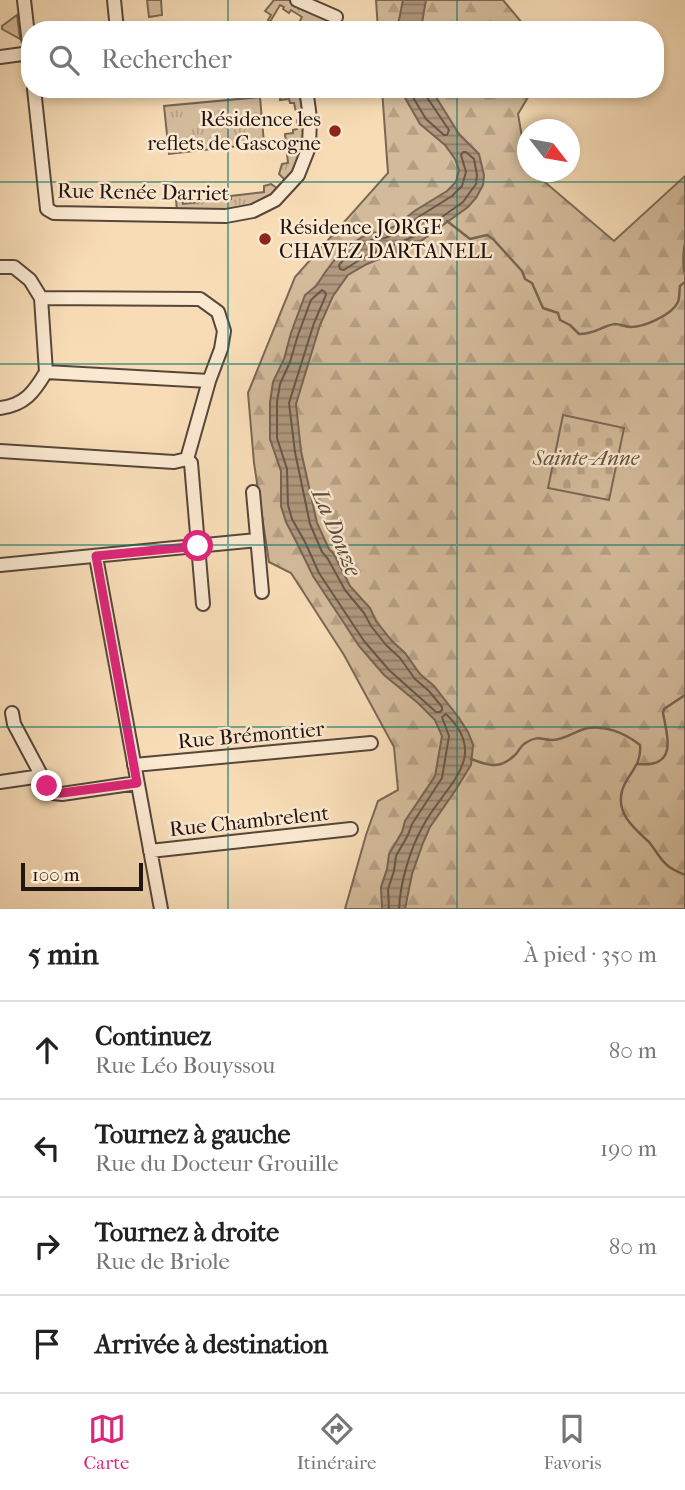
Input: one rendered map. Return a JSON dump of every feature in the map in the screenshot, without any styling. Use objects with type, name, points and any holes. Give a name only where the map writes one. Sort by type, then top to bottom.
[{"type":"street","points":[[24,0],[26,21]]},
{"type":"street","points":[[114,0],[116,21]]},
{"type":"street","points":[[297,0],[336,17]]},
{"type":"street","points":[[0,57],[21,54]]},
{"type":"street","name":"Rue Renée Darriet","points":[[35,98],[47,209],[54,213],[226,216],[253,211],[275,201],[298,174],[309,148],[307,98]]},
{"type":"street","points":[[0,267],[14,267],[30,280],[41,298],[46,372],[34,392],[13,406],[0,408]]},
{"type":"street","points":[[41,298],[200,299],[218,312],[224,331],[221,349],[187,458]]},
{"type":"street","points":[[46,372],[209,381]]},
{"type":"street","points":[[0,452],[174,462],[187,458]]},
{"type":"street","points":[[187,458],[191,463],[203,604]]},
{"type":"street","points":[[253,492],[262,592]]},
{"type":"street","points":[[0,565],[257,540]]},
{"type":"street","points":[[96,556],[161,909]]},
{"type":"street","points":[[12,713],[14,724],[52,793],[137,783]]},
{"type":"street","name":"Rue Brémontier","points":[[134,765],[371,743]]},
{"type":"street","points":[[0,782],[41,776]]},
{"type":"street","name":"Rue Chambrelent","points":[[150,851],[351,830]]},
{"type":"green space","points":[[147,0],[161,0],[162,15],[149,17]]},
{"type":"green space","points":[[274,0],[289,0],[337,21],[300,21],[302,17],[291,10],[289,13],[280,5],[269,21],[271,15],[265,11]]},
{"type":"green space","points":[[376,0],[503,0],[520,21],[377,21]]},
{"type":"green space","points":[[17,15],[20,39],[2,29],[2,26]]},
{"type":"green space","points":[[260,98],[264,143],[169,154],[164,106]]},
{"type":"green space","points":[[280,98],[300,98],[304,113],[304,148],[296,169],[277,192],[259,204],[234,211],[177,211],[176,199],[182,198],[183,204],[208,201],[208,195],[210,201],[231,199],[231,196],[264,192],[264,186],[271,184],[277,188],[285,180],[279,174],[282,164],[288,163],[285,134],[293,133],[293,130],[297,129],[299,119],[294,103],[290,103],[289,99]]},
{"type":"green space","points":[[383,98],[528,98],[517,119],[517,182],[545,182],[614,241],[685,176],[685,909],[345,909],[378,801],[398,790],[394,747],[344,655],[291,573],[269,562],[254,463],[248,393],[295,277],[388,173]]},
{"type":"green space","name":"Sainte-Anne","points":[[563,415],[624,428],[609,500],[548,488]]},
{"type":"water","points":[[403,0],[426,0],[422,21],[399,21]]},
{"type":"water","points":[[405,98],[437,98],[459,134],[479,154],[484,175],[483,185],[468,207],[418,243],[367,264],[348,275],[333,296],[320,325],[296,404],[301,451],[317,523],[329,549],[350,586],[370,608],[376,621],[392,641],[434,686],[459,718],[473,745],[471,765],[430,827],[423,843],[412,874],[405,909],[382,909],[381,887],[389,854],[405,821],[435,776],[442,736],[435,720],[384,675],[359,646],[313,576],[286,522],[281,506],[281,471],[270,439],[270,402],[273,382],[284,359],[305,295],[316,286],[343,249],[369,233],[383,232],[395,226],[456,182],[459,170],[455,159],[445,145],[420,124]]},
{"type":"waterway","points":[[447,221],[470,239],[487,235],[493,239],[522,271],[525,279],[532,283],[543,308],[558,313],[560,320],[579,334],[615,324],[629,327],[650,323],[675,307],[679,300],[680,286],[685,282]]},
{"type":"waterway","points":[[685,244],[685,273]]},
{"type":"waterway","points":[[638,764],[650,764],[664,756],[668,742],[664,709],[685,695]]},
{"type":"waterway","points":[[471,759],[489,765],[505,763],[523,744],[531,740],[557,740],[584,729],[607,729],[628,737],[640,745],[640,753],[622,791],[624,814],[664,862],[685,875]]},
{"type":"place","name":"Résidence les reflets de Gascogne","points":[[335,131]]},
{"type":"place","name":"Résidence JORGE CHAVEZ DARTANELL","points":[[265,239]]},
{"type":"route","points":[[47,786],[52,793],[62,793],[137,783],[96,556],[198,546]]},
{"type":"water label","name":"La Douze","points":[[337,532]]}]
